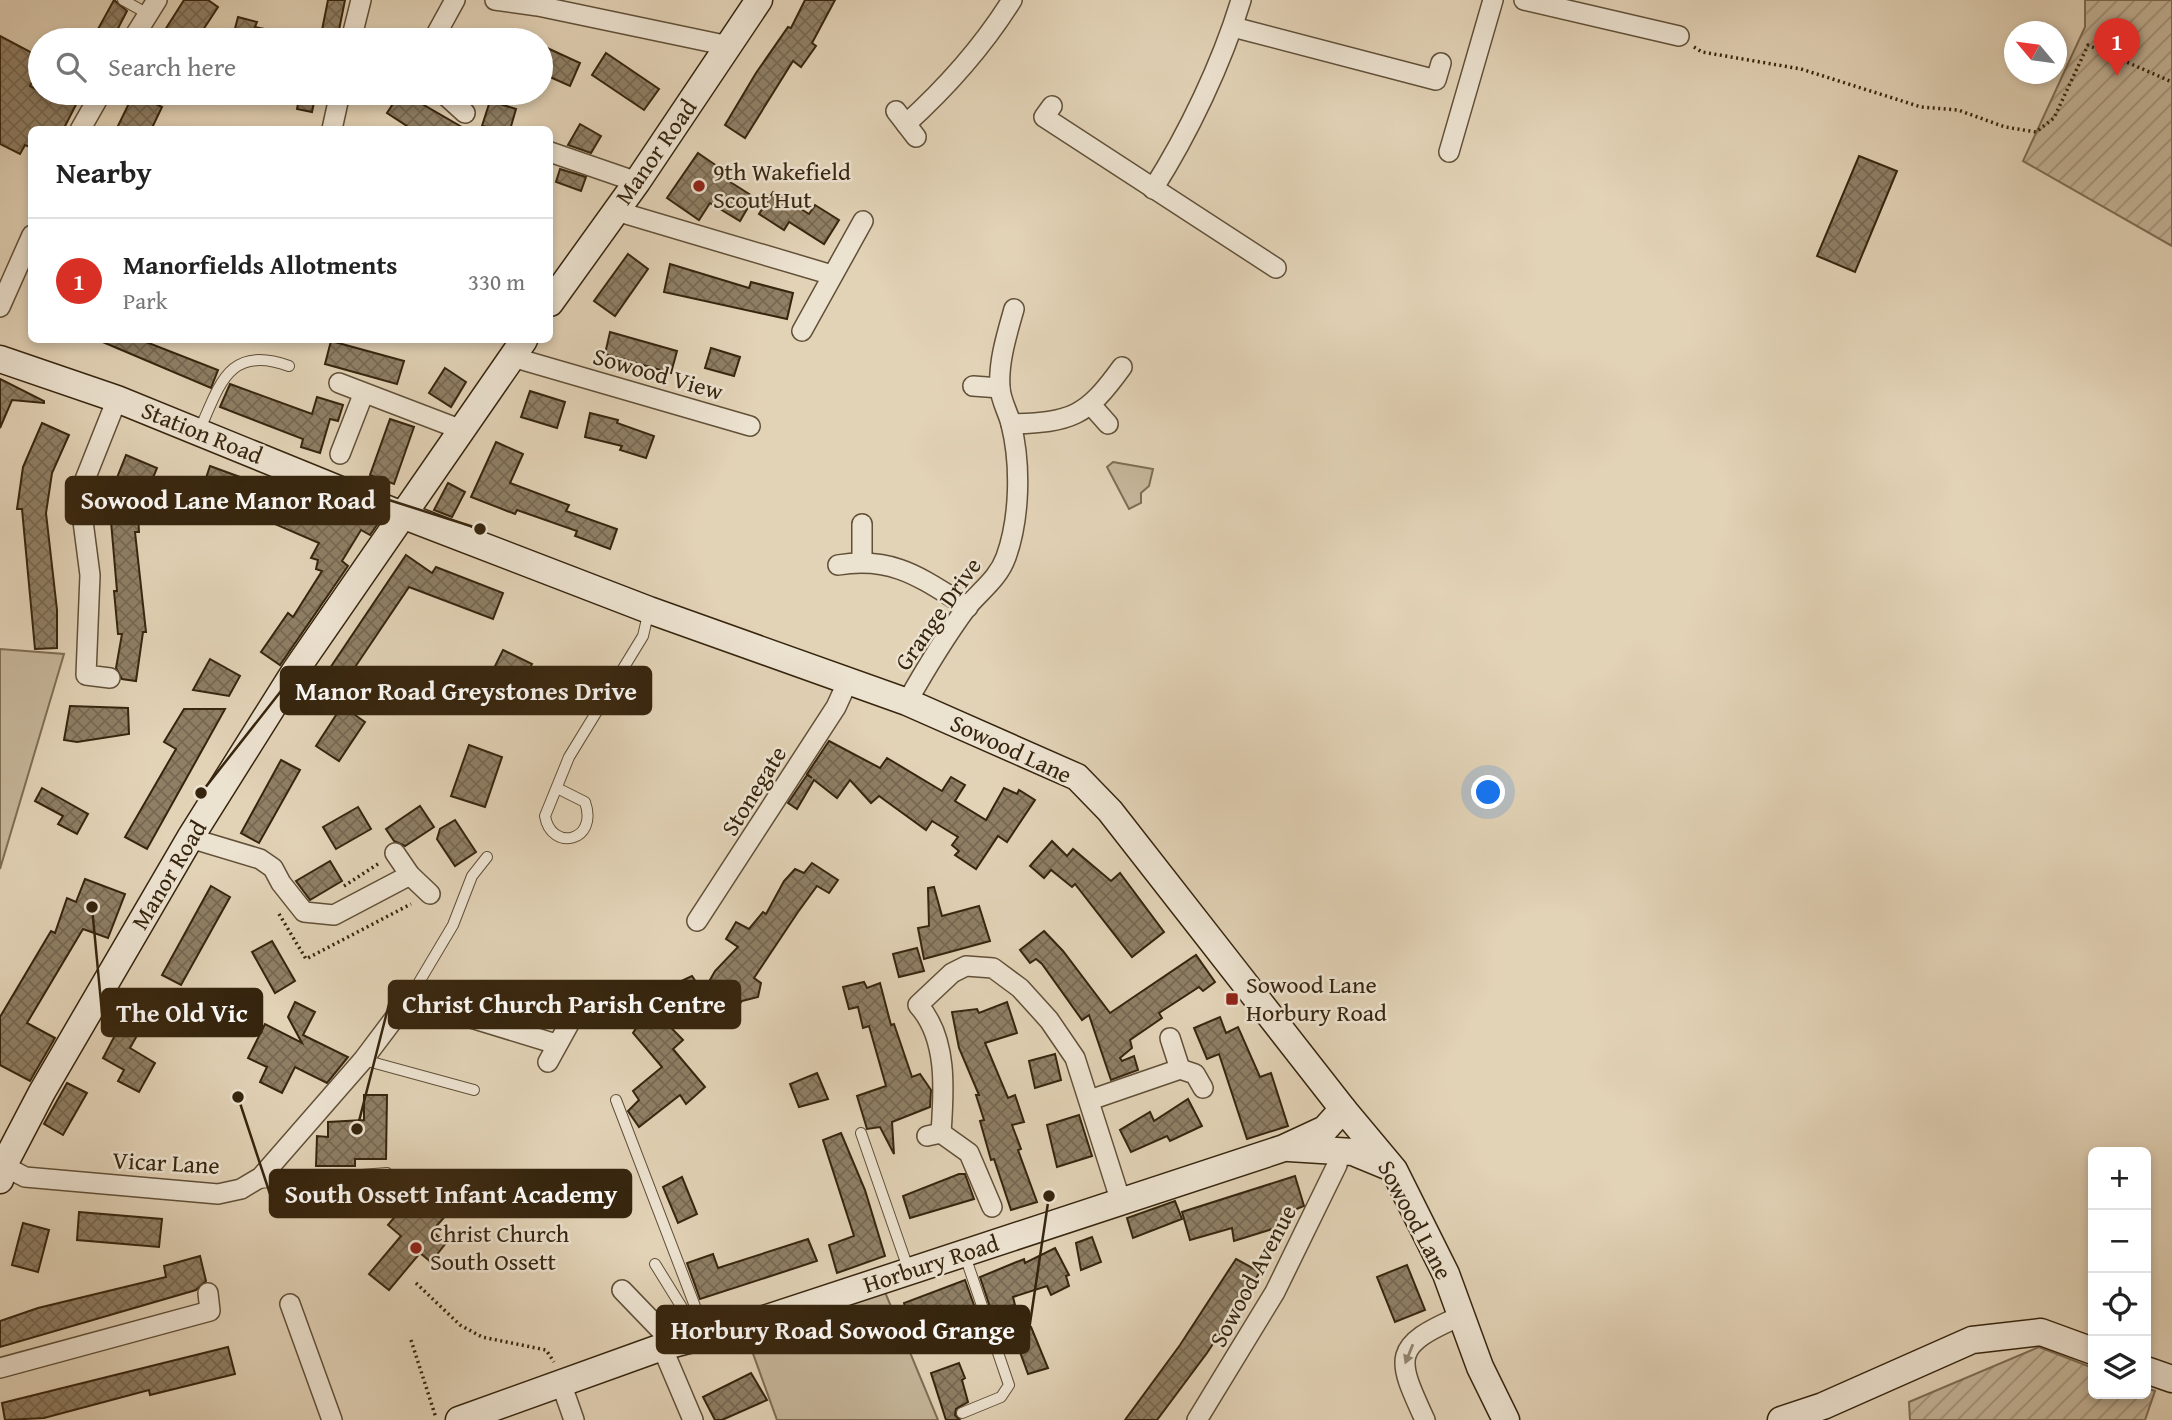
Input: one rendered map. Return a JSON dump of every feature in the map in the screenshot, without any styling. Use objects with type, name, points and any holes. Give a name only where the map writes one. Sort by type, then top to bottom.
[{"type":"street","points":[[354,28],[361,0]]},
{"type":"street","points":[[440,28],[455,0]]},
{"type":"street","points":[[495,0],[538,3],[729,46]]},
{"type":"street","name":"Manor Road","points":[[553,299],[638,182],[760,0]]},
{"type":"street","points":[[906,124],[962,71],[990,36],[1012,0]]},
{"type":"street","points":[[1153,189],[1173,157],[1233,27],[1241,0]]},
{"type":"street","points":[[1449,152],[1493,0]]},
{"type":"street","points":[[1524,0],[1673,35]]},
{"type":"street","points":[[143,28],[153,7]]},
{"type":"street","points":[[1233,27],[1436,80],[1441,63]]},
{"type":"street","points":[[82,126],[94,105]]},
{"type":"street","points":[[333,126],[337,105]]},
{"type":"street","points":[[456,105],[465,113]]},
{"type":"street","points":[[1052,106],[1044,117],[1276,268]]},
{"type":"street","points":[[553,153],[638,182]]},
{"type":"street","points":[[616,211],[832,275]]},
{"type":"street","points":[[802,331],[863,221]]},
{"type":"street","points":[[0,307],[28,244]]},
{"type":"street","name":"Grange Drive","points":[[907,702],[968,607],[995,578],[1006,558],[1011,537],[1017,466],[1011,424],[1000,388],[1004,345],[1014,309]]},
{"type":"street","name":"Manor Road","points":[[2,1173],[42,1092],[190,838],[295,671],[518,348]]},
{"type":"street","name":"Sowood View","points":[[518,348],[750,426]]},
{"type":"street","name":"Station Road","points":[[0,359],[117,399],[402,515]]},
{"type":"street","points":[[1011,424],[1051,422],[1092,406],[1122,367]]},
{"type":"street","points":[[340,383],[363,395],[462,430]]},
{"type":"street","points":[[973,386],[1000,388]]},
{"type":"street","points":[[340,454],[363,395]]},
{"type":"street","points":[[110,678],[86,676],[90,575],[81,506],[91,463],[117,399]]},
{"type":"street","points":[[1092,406],[1108,424]]},
{"type":"street","name":"Sowood Lane","points":[[402,515],[649,610],[847,683],[907,702],[1077,777],[1110,811],[1343,1109],[1394,1170],[1446,1275],[1461,1316]]},
{"type":"street","points":[[862,524],[862,561]]},
{"type":"street","points":[[838,565],[862,561],[913,573],[968,607]]},
{"type":"street","name":"Stonegate","points":[[697,921],[742,856],[836,707],[847,683]]},
{"type":"street","points":[[190,838],[260,859],[273,868],[281,884],[304,912],[334,915],[410,875]]},
{"type":"street","points":[[395,853],[410,875],[430,894]]},
{"type":"street","points":[[992,1207],[969,1153],[934,1134],[941,1054],[926,1014],[918,1005],[943,980],[966,966],[980,965],[1007,976],[1042,1012],[1075,1058],[1121,1202]]},
{"type":"street","points":[[409,999],[552,1053],[569,1024]]},
{"type":"street","name":"Vicar Lane","points":[[2,1173],[218,1194],[241,1189],[261,1177],[363,1060],[409,999]]},
{"type":"street","points":[[1170,1038],[1180,1069]]},
{"type":"street","points":[[1090,1101],[1180,1069],[1195,1074],[1203,1088]]},
{"type":"street","name":"Horbury Road","points":[[460,1420],[686,1341],[1284,1148],[1325,1129],[1343,1109]]},
{"type":"street","name":"Horbury Road","points":[[1284,1148],[1340,1150],[1375,1160],[1394,1170]]},
{"type":"street","name":"Sowood Avenue","points":[[1197,1420],[1275,1293],[1332,1176],[1340,1150]]},
{"type":"street","points":[[622,1290],[686,1341],[693,1420]]},
{"type":"street","points":[[0,1367],[210,1311],[208,1293]]},
{"type":"street","points":[[290,1304],[332,1420]]},
{"type":"street","points":[[1425,1420],[1405,1377],[1407,1352],[1416,1339],[1432,1328],[1461,1316],[1479,1367],[1506,1420]]},
{"type":"street","points":[[1781,1420],[1823,1406],[1972,1340],[2041,1332],[2088,1349]]},
{"type":"street","points":[[2151,1372],[2172,1379]]},
{"type":"street","points":[[565,1382],[574,1420]]},
{"type":"lane","points":[[123,0],[153,7]]},
{"type":"lane","points":[[198,432],[215,393],[230,371],[239,364],[247,359],[267,358],[289,366]]},
{"type":"lane","points":[[557,788],[585,802],[589,813],[587,827],[578,836],[567,839],[547,826],[545,816],[569,757],[643,636],[649,610]]},
{"type":"lane","points":[[409,999],[453,925],[472,876],[487,857]]},
{"type":"lane","points":[[363,1060],[474,1090]]},
{"type":"lane","points":[[617,1100],[686,1341]]},
{"type":"lane","points":[[861,1133],[909,1271]]},
{"type":"lane","points":[[251,1183],[387,1173]]},
{"type":"lane","points":[[962,1413],[1001,1397],[1009,1385],[964,1253]]},
{"type":"lane","points":[[655,1264],[686,1341]]},
{"type":"path","points":[[1673,35],[1703,52],[1801,69],[1921,107],[1958,110],[2005,127],[2036,132],[2054,118],[2088,45],[2172,82]]},
{"type":"path","points":[[338,890],[395,853]]},
{"type":"path","points":[[415,1283],[460,1325],[482,1337],[546,1350],[565,1382]]},
{"type":"path","points":[[411,1340],[437,1420]]},
{"type":"shaded area","points":[[2085,0],[2172,0],[2172,246],[2023,161],[2059,84],[2067,84],[2067,66],[2085,27]]},
{"type":"shaded area","points":[[1113,462],[1153,469],[1149,486],[1141,493],[1141,503],[1129,509],[1107,467]]},
{"type":"shaded area","points":[[0,649],[64,654],[0,869]]},
{"type":"shaded area","points":[[880,1280],[938,1420],[777,1420],[743,1326]]},
{"type":"shaded area","points":[[2039,1347],[2088,1366],[2088,1399],[2151,1399],[2151,1390],[2155,1391],[2145,1420],[1910,1420],[1909,1402]]},
{"type":"building","points":[[114,0],[127,11],[118,28],[99,28]]},
{"type":"building","points":[[184,0],[208,0],[218,7],[204,28],[166,28]]},
{"type":"building","points":[[328,0],[345,0],[339,28],[322,28]]},
{"type":"building","points":[[805,0],[835,0],[812,43],[816,46],[801,67],[793,61],[745,138],[725,125],[756,73],[788,27],[791,28]]},
{"type":"building","points":[[238,17],[257,22],[255,27],[260,28],[235,28]]},
{"type":"building","points":[[0,36],[28,51],[28,105],[76,105],[65,126],[28,126],[28,146],[25,145],[20,154],[0,144]]},
{"type":"building","points":[[553,51],[580,63],[570,86],[553,78]]},
{"type":"building","points":[[606,53],[659,89],[644,110],[592,75]]},
{"type":"building","points":[[128,105],[162,107],[153,126],[118,126]]},
{"type":"building","points":[[298,105],[313,105],[312,112],[297,109]]},
{"type":"building","points":[[392,105],[424,105],[460,126],[407,126],[387,113]]},
{"type":"building","points":[[489,105],[516,109],[511,126],[482,126]]},
{"type":"building","points":[[580,124],[601,136],[591,153],[568,145]]},
{"type":"building","name":"9th Wakefield Scout Hut","points":[[698,153],[730,175],[727,180],[754,197],[740,221],[710,203],[699,220],[667,198]]},
{"type":"building","points":[[1859,156],[1897,171],[1855,272],[1817,256]]},
{"type":"building","points":[[560,169],[586,177],[581,191],[556,182]]},
{"type":"building","points":[[773,192],[809,214],[815,205],[839,220],[824,244],[789,222],[784,230],[759,214]]},
{"type":"building","points":[[628,254],[648,269],[615,316],[594,301]]},
{"type":"building","points":[[670,264],[749,288],[751,282],[793,293],[787,319],[664,292]]},
{"type":"building","points":[[610,332],[677,351],[671,373],[605,354]]},
{"type":"building","points":[[105,343],[149,343],[218,370],[211,388]]},
{"type":"building","points":[[330,343],[404,361],[397,384],[325,364]]},
{"type":"building","points":[[711,348],[740,357],[734,376],[705,368]]},
{"type":"building","points":[[445,368],[466,382],[451,407],[429,393]]},
{"type":"building","points":[[0,379],[44,403],[12,400],[0,428]]},
{"type":"building","points":[[230,384],[312,414],[317,397],[343,405],[338,421],[330,419],[320,453],[301,447],[303,439],[220,407]]},
{"type":"building","points":[[530,391],[565,402],[557,428],[521,417]]},
{"type":"building","points":[[590,413],[618,420],[617,423],[654,436],[646,458],[620,450],[622,446],[585,437]]},
{"type":"building","points":[[390,419],[414,427],[394,484],[370,475]]},
{"type":"building","points":[[42,423],[69,435],[52,473],[46,513],[57,610],[57,648],[35,649],[22,509],[17,509],[23,467]]},
{"type":"building","points":[[496,442],[523,454],[510,483],[569,505],[566,511],[617,529],[610,549],[575,536],[577,531],[517,510],[515,514],[471,497]]},
{"type":"building","points":[[126,455],[157,468],[138,514],[139,532],[135,532],[146,632],[143,632],[136,681],[122,679],[116,668],[122,634],[118,634],[109,498]]},
{"type":"building","points":[[210,466],[349,517],[352,511],[379,522],[370,535],[361,530],[342,561],[348,566],[280,665],[261,652],[288,613],[293,617],[322,571],[316,569],[318,560],[311,558],[319,543],[254,515],[253,518],[199,499]]},
{"type":"building","points":[[448,483],[465,492],[452,517],[434,510]]},
{"type":"building","points":[[406,555],[432,573],[436,567],[503,593],[493,619],[409,587],[343,685],[326,674]]},
{"type":"building","points":[[503,650],[532,664],[513,700],[485,686]]},
{"type":"building","points":[[210,659],[240,676],[229,696],[193,690]]},
{"type":"building","points":[[70,706],[128,708],[129,734],[77,742],[64,740]]},
{"type":"building","points":[[342,706],[365,722],[339,761],[316,746]]},
{"type":"building","points":[[184,709],[225,709],[147,849],[125,837],[176,749],[164,742]]},
{"type":"building","points":[[829,741],[880,768],[887,758],[942,791],[951,777],[965,785],[955,801],[986,820],[1004,788],[1017,794],[1019,790],[1035,800],[1007,842],[998,836],[976,869],[955,855],[959,851],[952,845],[958,837],[932,821],[926,830],[879,796],[871,803],[850,780],[837,798],[814,780],[797,809],[788,803],[807,775],[812,778],[807,774]]},
{"type":"building","points":[[469,745],[502,757],[485,807],[451,796]]},
{"type":"building","points":[[281,760],[300,770],[259,843],[241,833]]},
{"type":"building","points":[[42,788],[88,814],[77,834],[58,824],[63,816],[35,801]]},
{"type":"building","points":[[420,806],[434,827],[405,846],[394,841],[386,829]]},
{"type":"building","points":[[358,807],[371,829],[336,849],[323,827]]},
{"type":"building","points":[[455,820],[476,852],[455,866],[437,839],[440,829]]},
{"type":"building","points":[[1052,841],[1067,856],[1073,849],[1111,881],[1120,873],[1164,932],[1132,957],[1075,884],[1072,887],[1051,870],[1044,878],[1030,866]]},
{"type":"building","points":[[330,861],[342,881],[310,900],[296,881]]},
{"type":"building","points":[[812,863],[838,880],[829,893],[817,886],[798,912],[754,978],[761,983],[758,997],[742,1001],[724,1025],[704,1014],[697,1020],[675,984],[692,976],[703,992],[715,971],[738,947],[726,939],[736,922],[749,929],[763,912],[766,914],[784,881],[795,869],[804,873]]},
{"type":"building","points":[[85,879],[125,894],[108,938],[83,929],[27,1023],[55,1038],[30,1081],[0,1065],[0,1017],[51,931],[55,933],[67,898],[76,902]]},
{"type":"building","points":[[211,886],[230,897],[181,985],[162,975]]},
{"type":"building","points":[[934,887],[942,916],[979,906],[990,941],[924,959],[918,928],[929,926],[928,888]]},
{"type":"building","points":[[1044,931],[1063,951],[1110,1013],[1196,955],[1215,982],[1203,991],[1199,987],[1159,1013],[1162,1018],[1130,1040],[1132,1048],[1120,1058],[1122,1061],[1134,1056],[1138,1070],[1111,1080],[1089,1015],[1082,1020],[1042,964],[1036,959],[1030,963],[1020,950]]},
{"type":"building","points":[[272,941],[295,981],[275,993],[252,952]]},
{"type":"building","points":[[917,948],[924,971],[899,977],[893,954]]},
{"type":"building","points":[[864,982],[867,988],[880,983],[891,1025],[894,1024],[912,1077],[920,1074],[931,1090],[930,1107],[892,1122],[894,1154],[880,1127],[867,1129],[857,1096],[886,1086],[869,1026],[863,1028],[858,1007],[849,1009],[843,987]]},
{"type":"building","points":[[127,995],[152,1009],[130,1048],[155,1063],[139,1092],[118,1081],[124,1070],[103,1058],[122,1022],[114,1017]]},
{"type":"building","points":[[295,1002],[315,1012],[303,1035],[348,1057],[327,1083],[295,1067],[282,1093],[260,1082],[267,1067],[248,1058],[265,1024],[302,1043],[288,1017]]},
{"type":"building","points":[[1007,1002],[1017,1033],[985,1043],[1008,1098],[1015,1095],[1024,1122],[1012,1125],[1037,1202],[1011,1210],[994,1159],[991,1160],[980,1121],[984,1120],[976,1095],[979,1095],[959,1048],[952,1012],[977,1009],[979,1013]]},
{"type":"building","points":[[650,1006],[683,1040],[673,1049],[705,1087],[686,1104],[680,1095],[639,1127],[628,1111],[639,1100],[633,1091],[662,1067],[633,1033]]},
{"type":"building","points":[[1220,1017],[1226,1033],[1238,1027],[1260,1077],[1271,1073],[1288,1126],[1247,1139],[1219,1054],[1207,1059],[1194,1028]]},
{"type":"building","points":[[1055,1054],[1061,1080],[1035,1088],[1029,1061]]},
{"type":"building","points":[[817,1073],[828,1099],[799,1107],[790,1084]]},
{"type":"building","points":[[67,1083],[87,1093],[63,1135],[44,1124]]},
{"type":"building","points":[[364,1095],[387,1095],[386,1159],[355,1159],[355,1166],[316,1166],[317,1136],[328,1137],[328,1122],[364,1120]]},
{"type":"building","points":[[1188,1099],[1202,1126],[1170,1141],[1167,1136],[1131,1152],[1120,1130],[1150,1112],[1154,1121]]},
{"type":"building","points":[[1079,1115],[1092,1156],[1057,1167],[1047,1125]]},
{"type":"building","points":[[841,1133],[865,1190],[885,1256],[837,1273],[829,1245],[854,1236],[823,1140]]},
{"type":"building","points":[[965,1174],[974,1199],[910,1218],[903,1196]]},
{"type":"building","points":[[1295,1176],[1304,1206],[1282,1215],[1285,1225],[1234,1241],[1232,1228],[1190,1240],[1182,1212]]},
{"type":"building","points":[[682,1177],[697,1214],[678,1223],[663,1187]]},
{"type":"building","name":"Christ Church South Ossett","points":[[417,1200],[425,1207],[430,1200],[447,1214],[432,1231],[446,1243],[431,1262],[420,1253],[389,1290],[369,1274],[401,1236],[388,1225],[403,1207],[408,1211]]},
{"type":"building","points":[[1175,1201],[1182,1219],[1133,1238],[1127,1218]]},
{"type":"building","points":[[79,1212],[162,1219],[159,1247],[77,1240]]},
{"type":"building","points":[[23,1223],[49,1230],[38,1272],[12,1265]]},
{"type":"building","points":[[1092,1237],[1101,1262],[1081,1270],[1076,1243]]},
{"type":"building","points":[[808,1239],[817,1261],[700,1299],[687,1263],[713,1254],[718,1268]]},
{"type":"building","points":[[1055,1248],[1069,1275],[1066,1276],[1069,1286],[1051,1295],[1047,1286],[1013,1297],[1015,1305],[991,1310],[980,1277],[1024,1259],[1025,1263]]},
{"type":"building","points":[[200,1256],[206,1281],[196,1290],[0,1347],[0,1321],[38,1308],[166,1277],[164,1266]]},
{"type":"building","points":[[1236,1259],[1260,1272],[1207,1353],[1157,1420],[1125,1420],[1180,1345]]},
{"type":"building","points":[[1407,1265],[1425,1310],[1395,1322],[1377,1277]]},
{"type":"building","points":[[965,1280],[975,1308],[943,1318],[945,1322],[915,1336],[904,1303]]},
{"type":"building","points":[[1031,1327],[1048,1368],[1028,1374],[1013,1333]]},
{"type":"building","points":[[228,1347],[235,1374],[150,1395],[149,1390],[44,1418],[5,1420],[2,1403]]},
{"type":"building","points":[[959,1363],[965,1378],[962,1380],[968,1402],[956,1409],[955,1415],[960,1420],[946,1420],[931,1373]]},
{"type":"building","points":[[751,1373],[767,1400],[722,1420],[715,1420],[703,1397]]},
{"type":"place","name":"Manorfields Allotments","points":[[2117,76]]},
{"type":"place","name":"9th Wakefield Scout Hut","points":[[699,186]]},
{"type":"place","name":"Sowood Lane Manor Road","points":[[480,529]]},
{"type":"place","name":"Manor Road Greystones Drive","points":[[201,793]]},
{"type":"place","name":"The Old Vic","points":[[92,907]]},
{"type":"place","name":"Sowood Lane Horbury Road","points":[[1232,999]]},
{"type":"place","name":"South Ossett Infant Academy","points":[[238,1097]]},
{"type":"place","name":"Christ Church Parish Centre","points":[[357,1129]]},
{"type":"place","name":"Horbury Road Sowood Grange","points":[[1049,1196]]},
{"type":"place","name":"Christ Church South Ossett","points":[[416,1248]]}]
